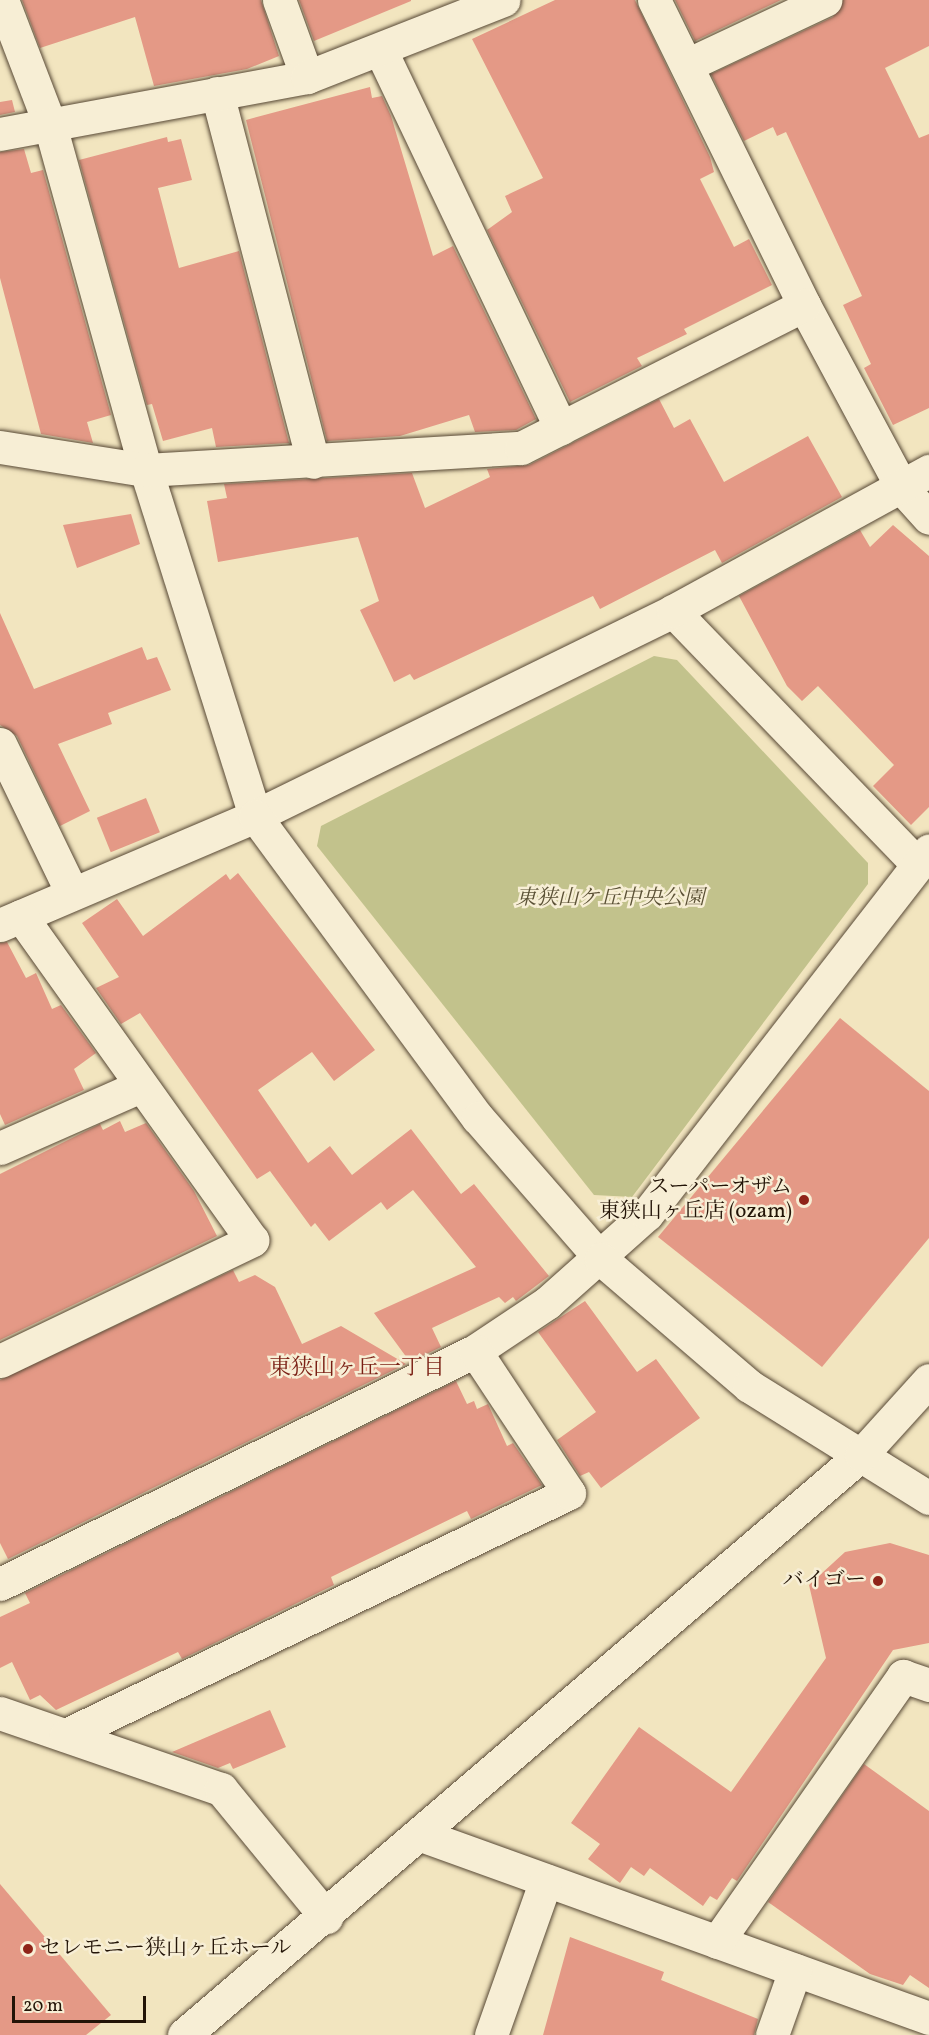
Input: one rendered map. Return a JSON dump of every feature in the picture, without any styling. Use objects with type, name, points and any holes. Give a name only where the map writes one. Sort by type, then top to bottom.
[{"type":"street","points":[[2,0],[50,125],[146,470],[255,816],[478,1118],[601,1260],[749,1386],[929,1498]]},
{"type":"street","points":[[279,0],[307,77]]},
{"type":"street","points":[[0,134],[307,77],[381,51],[503,0]]},
{"type":"street","points":[[654,0],[804,305],[916,479],[929,518]]},
{"type":"street","points":[[687,65],[825,0]]},
{"type":"street","points":[[381,51],[561,428]]},
{"type":"street","points":[[217,93],[313,462]]},
{"type":"street","points":[[0,447],[146,470],[521,448],[804,305]]},
{"type":"street","points":[[0,1361],[252,1240],[10,921],[255,816],[673,610],[916,479]]},
{"type":"street","points":[[0,1584],[475,1351],[601,1260],[647,1214],[923,858],[673,610]]},
{"type":"street","points":[[0,744],[72,893]]},
{"type":"street","points":[[0,1148],[138,1087]]},
{"type":"street","points":[[66,1735],[569,1492],[475,1351]]},
{"type":"street","points":[[184,2035],[326,1917],[861,1455],[929,1380]]},
{"type":"street","points":[[717,1942],[903,1676],[929,1685]]},
{"type":"street","points":[[0,1713],[221,1789],[326,1917]]},
{"type":"street","points":[[420,1835],[929,2018]]},
{"type":"street","points":[[491,2035],[546,1880]]},
{"type":"street","points":[[772,2035],[795,1970]]},
{"type":"green space","name":"東狭山ケ丘中央公園","points":[[654,656],[677,660],[868,863],[868,884],[632,1197],[594,1195],[317,846],[321,826]]},
{"type":"building","points":[[22,0],[261,0],[279,56],[247,69],[154,86],[135,17],[40,48]]},
{"type":"building","points":[[299,0],[411,0],[411,1],[314,41]]},
{"type":"building","points":[[555,0],[635,0],[710,157],[714,172],[700,179],[734,247],[749,239],[772,285],[684,329],[687,334],[637,358],[642,366],[570,402],[487,230],[512,212],[505,196],[543,178],[472,39]]},
{"type":"building","points":[[675,0],[781,0],[695,41]]},
{"type":"building","points":[[843,0],[929,0],[929,46],[885,68],[919,138],[929,134],[929,408],[893,425],[864,368],[871,364],[843,305],[862,296],[786,132],[777,136],[773,127],[744,141],[711,74],[833,17]]},
{"type":"building","points":[[370,87],[372,98],[382,96],[391,116],[433,256],[453,246],[536,419],[516,430],[475,432],[469,415],[400,436],[327,441],[246,120]]},
{"type":"building","points":[[12,100],[15,112],[0,115],[0,102]]},
{"type":"building","points":[[167,137],[168,142],[181,139],[192,180],[158,188],[179,268],[239,251],[289,443],[216,447],[212,428],[163,441],[152,404],[147,405],[79,160]]},
{"type":"building","points":[[24,149],[31,173],[43,170],[111,415],[87,422],[93,443],[41,434],[0,278],[0,152]]},
{"type":"building","points":[[659,399],[674,428],[690,419],[724,482],[808,436],[842,497],[722,563],[715,550],[600,609],[593,596],[414,680],[410,674],[394,682],[360,610],[379,601],[358,537],[218,562],[207,501],[227,498],[224,484],[412,473],[425,508],[490,477],[487,469],[529,465]]},
{"type":"building","points":[[131,514],[140,544],[77,568],[63,525]]},
{"type":"building","points":[[893,525],[929,556],[929,807],[911,825],[873,786],[894,765],[818,686],[802,701],[787,686],[739,596],[860,530],[870,547]]},
{"type":"building","points":[[0,613],[34,689],[142,647],[147,660],[157,657],[171,690],[108,713],[112,724],[58,744],[90,811],[60,826],[17,736],[0,725]]},
{"type":"building","points":[[146,798],[160,832],[111,852],[97,818]]},
{"type":"building","points":[[238,873],[375,1050],[334,1081],[312,1052],[258,1090],[308,1163],[330,1146],[352,1175],[411,1129],[461,1194],[474,1184],[549,1276],[516,1301],[513,1297],[505,1303],[499,1297],[432,1328],[441,1347],[410,1362],[374,1313],[476,1267],[413,1190],[387,1210],[381,1202],[329,1241],[315,1223],[311,1227],[270,1171],[257,1179],[140,1013],[121,1024],[96,988],[119,977],[82,923],[117,899],[143,936],[226,874],[230,880]]},
{"type":"building","points":[[7,942],[26,978],[36,973],[52,1009],[61,1005],[96,1053],[74,1069],[84,1090],[5,1125],[0,1114],[0,943]]},
{"type":"building","points":[[840,1018],[929,1091],[929,1238],[822,1367],[658,1237]]},
{"type":"building","points":[[120,1121],[125,1132],[146,1123],[194,1191],[217,1236],[0,1340],[0,1174],[100,1124],[103,1130]]},
{"type":"building","points":[[233,1270],[239,1282],[255,1275],[275,1287],[302,1344],[341,1326],[406,1364],[8,1559],[0,1543],[0,1380]]},
{"type":"building","points":[[585,1301],[637,1372],[656,1359],[700,1418],[601,1488],[589,1472],[580,1476],[557,1440],[596,1412],[538,1332]]},
{"type":"building","points":[[456,1381],[467,1404],[474,1401],[477,1409],[488,1404],[507,1446],[513,1443],[542,1485],[471,1519],[467,1511],[331,1577],[334,1585],[182,1659],[178,1652],[56,1710],[40,1695],[30,1700],[12,1662],[0,1668],[0,1617],[30,1603],[25,1593]]},
{"type":"building","points":[[890,1543],[929,1555],[929,1643],[893,1650],[737,1881],[732,1878],[717,1900],[710,1896],[703,1906],[650,1868],[644,1876],[631,1867],[620,1883],[588,1859],[600,1844],[571,1823],[639,1727],[731,1792],[826,1658],[809,1585],[845,1552]]},
{"type":"building","points":[[270,1710],[286,1747],[233,1769],[230,1763],[218,1768],[172,1752]]},
{"type":"building","points":[[864,1764],[929,1811],[929,1988],[910,1975],[903,1985],[870,1974],[768,1902]]},
{"type":"building","name":"セレモニー狭山ヶ丘ホール","points":[[0,1884],[111,2015],[86,2035],[0,2035]]},
{"type":"building","points":[[570,1937],[664,1972],[661,1980],[758,2019],[754,2035],[543,2035]]},
{"type":"place","name":"スーパーオザム 東狭山ヶ丘店 (ozam)","points":[[804,1200]]},
{"type":"place","name":"バイゴー","points":[[878,1581]]},
{"type":"place","name":"セレモニー狭山ヶ丘ホール","points":[[28,1949]]},
{"type":"district","name":"東狭山ヶ丘一丁目","points":[[357,1369]]}]
